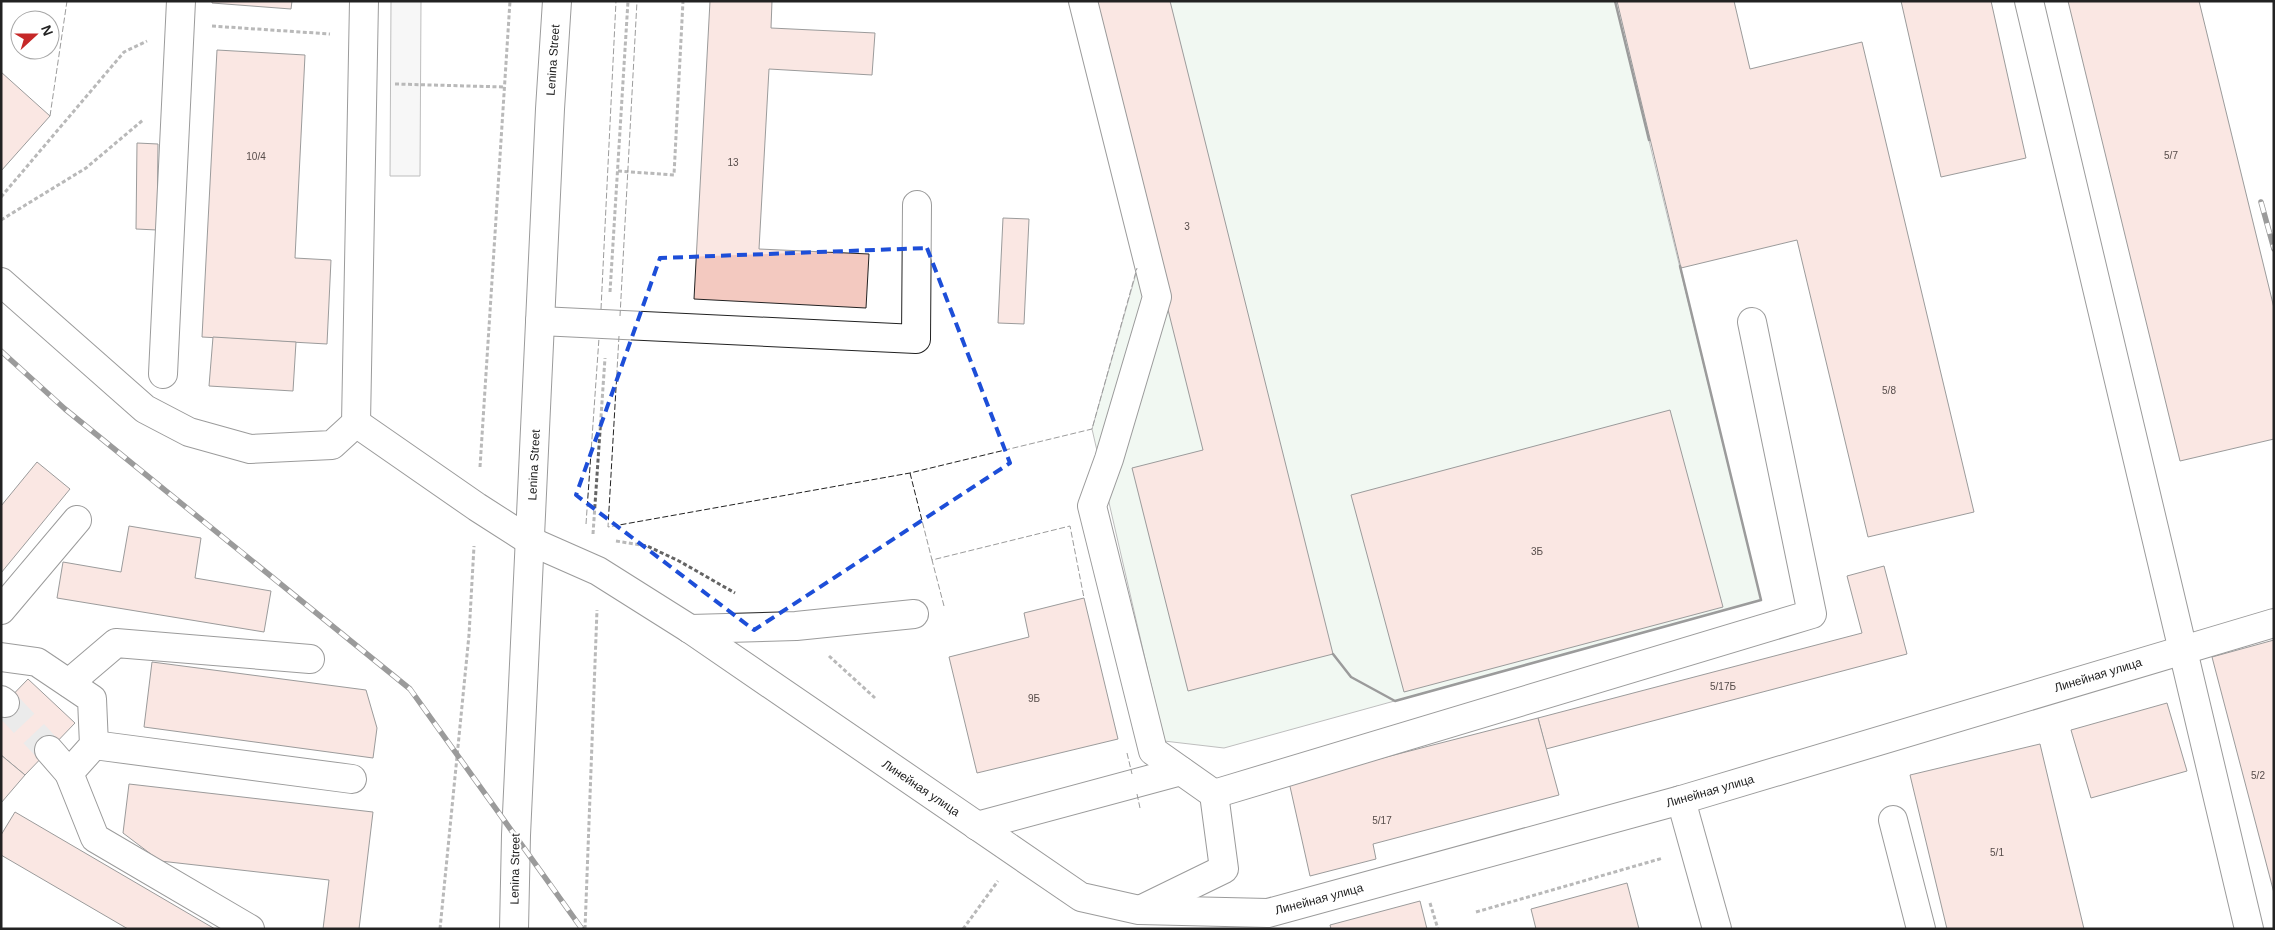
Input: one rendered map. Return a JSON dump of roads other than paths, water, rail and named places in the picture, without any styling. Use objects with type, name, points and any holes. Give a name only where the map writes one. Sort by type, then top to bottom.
[{"type":"street","points":[[1,282],[145,409],[189,432],[250,449],[332,446],[356,423],[364,1]]},
{"type":"street","name":"Lenina Street","points":[[514,929],[516,835],[550,109],[558,1]]},
{"type":"street","points":[[1083,1],[1157,297],[1109,459],[1092,506],[1153,751],[1214,794],[1224,869],[1143,923]]},
{"type":"street","points":[[2029,1],[2249,929]]},
{"type":"street","points":[[163,374],[180,13]]},
{"type":"street","points":[[540,321],[916,339],[917,205]]},
{"type":"street","points":[[1214,794],[1812,614],[1752,322]]},
{"type":"street","name":"Линейная улица","points":[[356,423],[477,507],[530,541],[598,571],[690,629],[1081,898],[1143,923],[1268,913],[1681,800],[2274,623]]},
{"type":"street","points":[[1,610],[77,520]]},
{"type":"street","points":[[690,629],[796,626],[914,614]]},
{"type":"street","points":[[68,683],[116,643],[310,659]]},
{"type":"street","points":[[1,657],[37,662],[92,699],[94,746],[68,773]]},
{"type":"street","points":[[94,746],[352,779]]},
{"type":"street","points":[[49,750],[68,773],[95,838],[250,929]]},
{"type":"street","points":[[977,826],[1182,771]]},
{"type":"street","points":[[1681,800],[1717,929]]},
{"type":"street","points":[[1893,820],[1921,929]]},
{"type":"tunnel","points":[[5,703],[49,750]]},
{"type":"railway","points":[[2261,202],[2274,249]]},
{"type":"railway","points":[[1,351],[65,409],[410,689],[582,929]]}]
